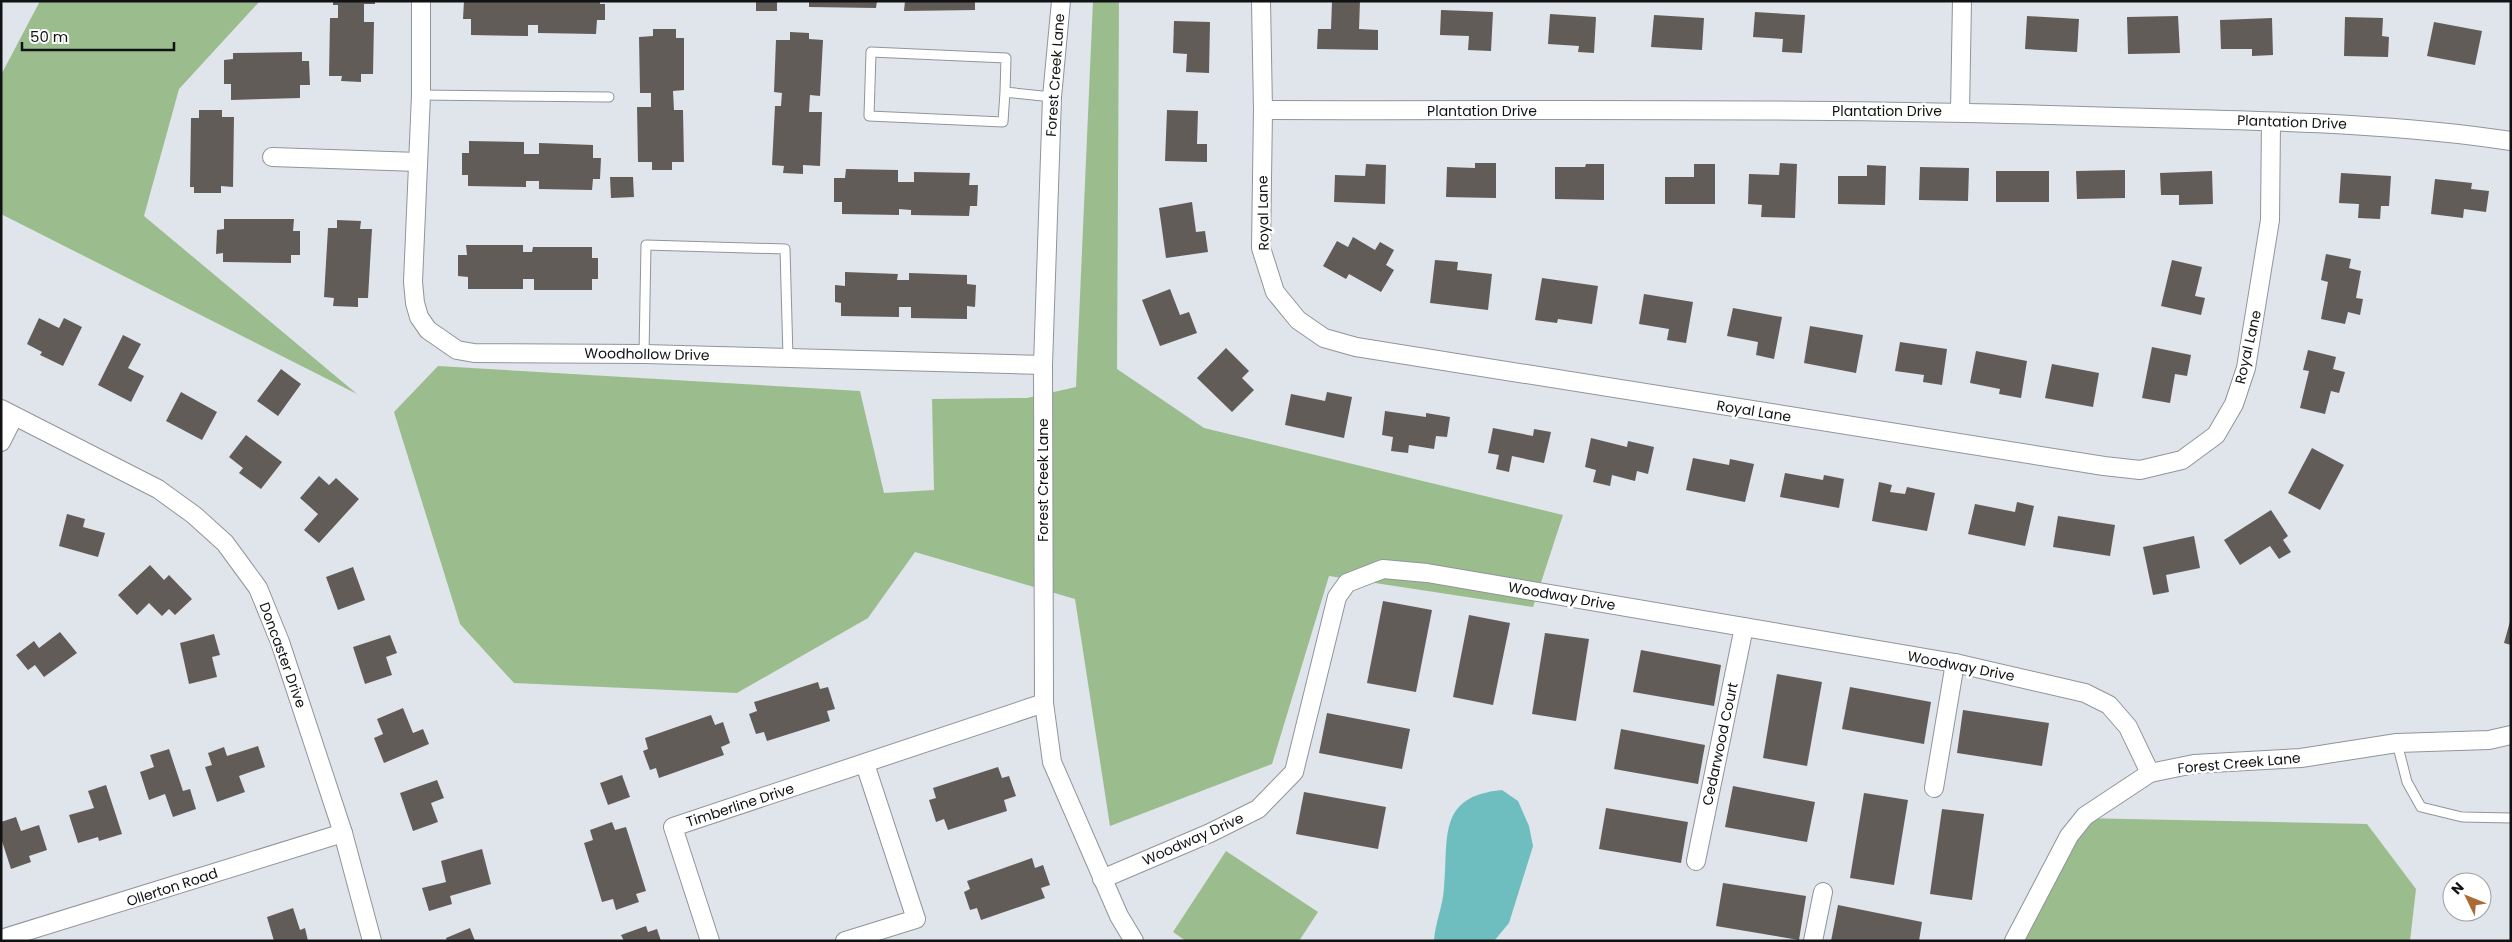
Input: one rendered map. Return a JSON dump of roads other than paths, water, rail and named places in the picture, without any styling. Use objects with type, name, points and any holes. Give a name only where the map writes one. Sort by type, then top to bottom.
[{"type":"street","name":"Woodhollow Drive","points":[[422,1],[422,95],[412,282],[419,316],[428,330],[457,350],[474,353],[788,357],[1043,365]]},
{"type":"street","name":"Forest Creek Lane","points":[[1061,1],[1052,96],[1043,365],[1044,703],[1052,762],[1102,879],[1119,916],[1134,941]]},
{"type":"street","name":"Royal Lane","points":[[1261,1],[1263,110],[1261,248],[1275,292],[1298,320],[1324,338],[1356,347],[2084,463],[2140,470],[2182,460],[2216,435],[2234,404],[2246,368],[2270,220],[2271,122]]},
{"type":"street","points":[[1960,111],[1962,1]]},
{"type":"street","name":"Plantation Drive","points":[[1263,110],[1960,111],[2340,123],[2470,135],[2511,141]]},
{"type":"street","points":[[272,157],[418,162]]},
{"type":"street","points":[[1,442],[8,413]]},
{"type":"street","name":"Doncaster Drive","points":[[8,413],[158,489],[194,515],[224,543],[258,588],[280,642],[343,833],[372,941]]},
{"type":"street","name":"Woodway Drive","points":[[1102,879],[1210,834],[1258,809],[1294,772],[1337,597],[1347,583],[1384,569],[1427,573],[1956,663],[2085,693],[2109,705],[2128,727],[2150,773]]},
{"type":"street","name":"Cedarwood Court","points":[[1696,861],[1744,627]]},
{"type":"street","points":[[1934,788],[1956,663]]},
{"type":"street","name":"Timberline Drive","points":[[710,941],[673,827],[1044,703]]},
{"type":"street","name":"Forest Creek Lane","points":[[2014,941],[2069,836],[2085,816],[2150,773],[2194,764],[2301,758],[2397,743],[2489,740],[2511,736]]},
{"type":"street","name":"Forest Creek Lane","points":[[2489,740],[2511,749]]},
{"type":"street","points":[[845,941],[916,919],[865,764]]},
{"type":"street","name":"Ollerton Road","points":[[1,939],[343,833]]},
{"type":"street","points":[[1813,941],[1823,892]]},
{"type":"lane","points":[[872,52],[1006,58],[1004,92],[1003,122],[868,116],[872,52]]},
{"type":"lane","points":[[1004,92],[1052,96]]},
{"type":"lane","points":[[422,95],[609,97]]},
{"type":"lane","points":[[644,354],[646,244],[785,249],[788,357]]},
{"type":"lane","points":[[2397,743],[2407,782],[2420,807],[2462,817],[2511,818]]},
{"type":"water","points":[[1502,790],[1518,801],[1529,826],[1533,846],[1509,923],[1494,941],[1434,941],[1443,895],[1447,837],[1450,823],[1456,811],[1466,801],[1481,794]]}]
